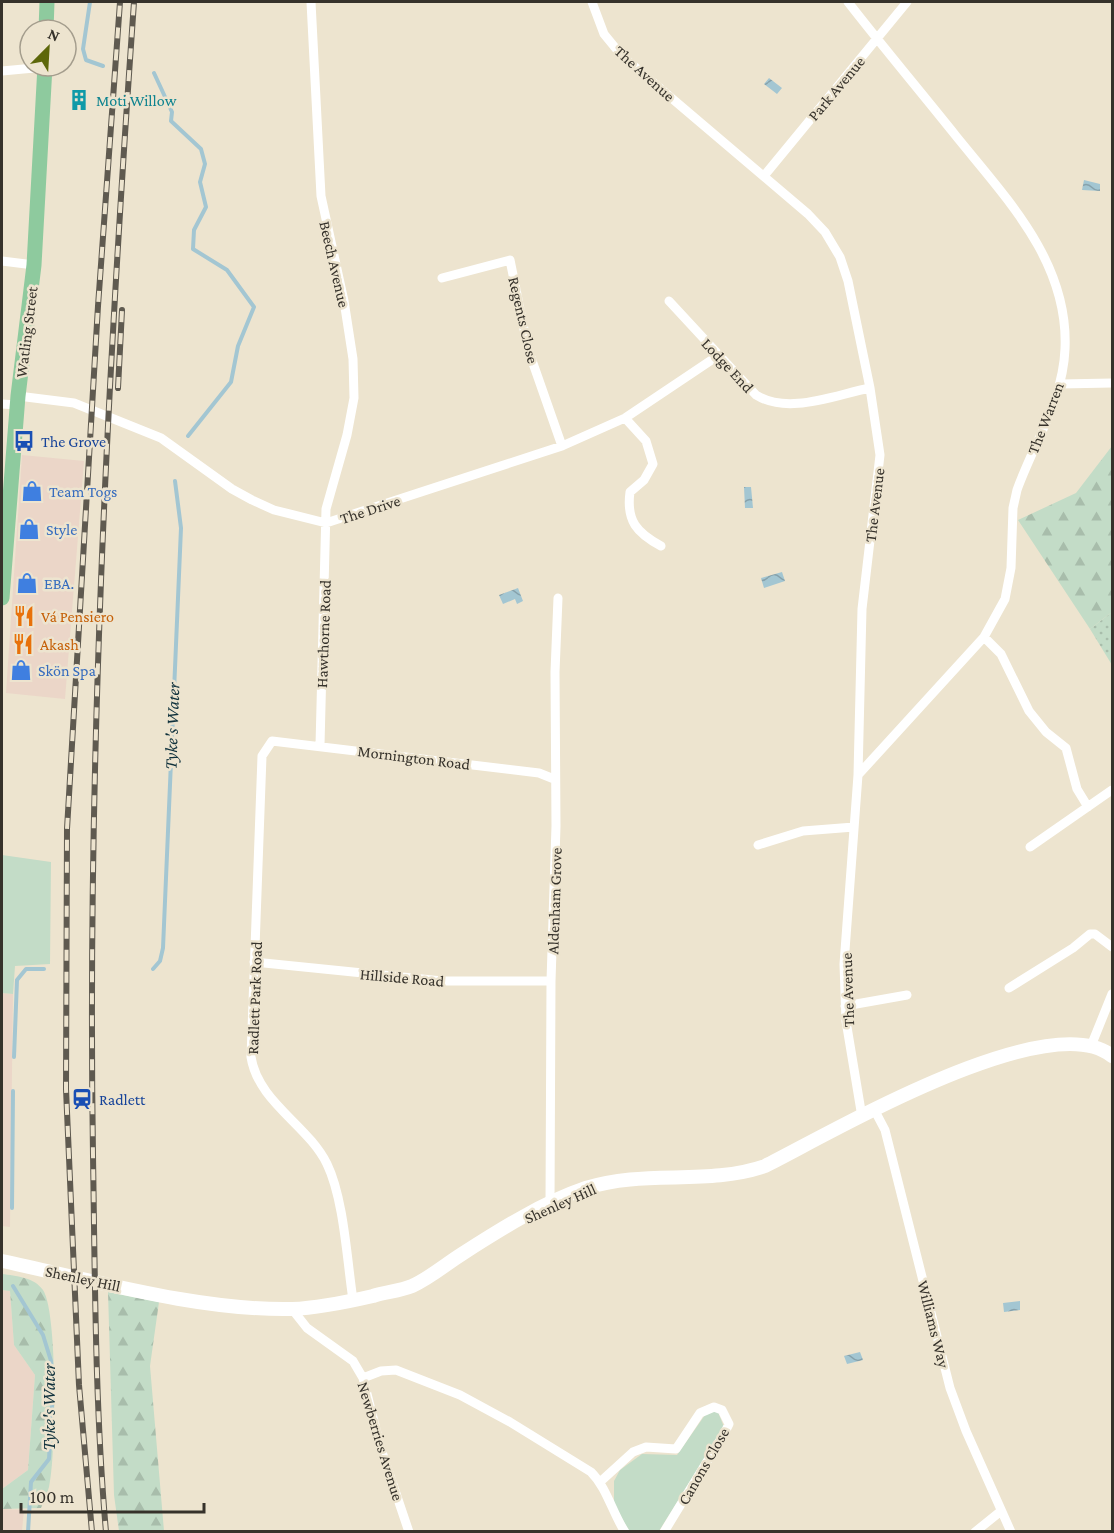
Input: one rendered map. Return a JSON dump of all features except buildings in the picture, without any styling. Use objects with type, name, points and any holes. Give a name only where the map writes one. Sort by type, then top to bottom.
[{"type":"main road","points":[[46,18],[47,2]]},
{"type":"main road","name":"Watling Street","points":[[2,598],[18,401],[34,265],[44,78]]},
{"type":"street","name":"Beech Avenue","points":[[311,2],[321,196],[344,301],[353,359],[354,398],[326,509],[326,523]]},
{"type":"street","name":"The Avenue","points":[[592,2],[604,33],[622,56],[808,214],[825,232],[840,257],[848,281],[870,388],[880,455],[862,609],[858,775],[844,964],[845,1006],[868,1114]]},
{"type":"street","name":"The Warren","points":[[848,2],[1022,217],[1047,263],[1062,311],[1065,350],[1060,384],[1017,490],[1013,508],[1011,568],[1005,599],[984,637],[858,775]]},
{"type":"street","name":"Park Avenue","points":[[764,176],[908,2]]},
{"type":"street","points":[[2,71],[18,70]]},
{"type":"street","name":"Regents Close","points":[[442,278],[510,260],[528,349],[562,446]]},
{"type":"street","points":[[2,261],[34,265]]},
{"type":"street","name":"Lodge End","points":[[669,301],[756,395],[768,403],[784,406],[870,388]]},
{"type":"street","name":"The Drive","points":[[18,401],[74,403],[161,438],[232,489],[252,500],[274,510],[326,523],[562,446],[625,418],[719,356]]},
{"type":"street","points":[[1060,384],[1113,383]]},
{"type":"street","points":[[2,404],[18,401]]},
{"type":"street","points":[[625,418],[646,441],[652,464],[649,474],[630,492],[630,518],[633,527],[641,535],[661,546]]},
{"type":"street","name":"Hawthorne Road","points":[[320,745],[326,523]]},
{"type":"street","name":"Aldenham Grove","points":[[550,1204],[551,981],[556,826],[554,779],[558,598]]},
{"type":"street","points":[[984,637],[1001,654],[1029,711],[1046,732],[1066,748],[1077,789],[1088,807]]},
{"type":"street","name":"Mornington Road","points":[[272,741],[540,773],[554,779]]},
{"type":"street","name":"Radlett Park Road","points":[[272,741],[262,756],[251,1057],[254,1073],[262,1086],[315,1144],[328,1165],[336,1187],[353,1300]]},
{"type":"street","points":[[1030,847],[1113,790]]},
{"type":"street","points":[[758,844],[803,831],[854,827]]},
{"type":"street","points":[[1010,988],[1073,948],[1090,934],[1095,934],[1113,947]]},
{"type":"street","name":"Hillside Road","points":[[254,962],[442,981],[551,981]]},
{"type":"street","points":[[1091,1046],[1113,994]]},
{"type":"street","points":[[845,1006],[907,995]]},
{"type":"street","name":"Shenley Hill","points":[[2,1261],[220,1304],[292,1309],[353,1300],[412,1286],[496,1232],[550,1204],[586,1189],[617,1180],[656,1176],[728,1176],[746,1173],[765,1166],[868,1114],[978,1064],[1009,1053],[1057,1045],[1091,1046],[1113,1056]]},
{"type":"street","name":"Williams Way","points":[[868,1114],[885,1130],[950,1388],[966,1431],[1011,1532]]},
{"type":"street","name":"Newberries Avenue","points":[[292,1309],[307,1328],[353,1361],[363,1378],[381,1449],[409,1532]]},
{"type":"street","points":[[363,1378],[381,1371],[396,1370],[460,1395],[510,1422],[591,1472],[600,1482],[614,1515],[625,1532]]},
{"type":"street","name":"Canons Close","points":[[600,1482],[633,1452],[646,1447],[676,1449],[700,1413],[714,1407],[722,1410],[729,1424],[664,1532]]},
{"type":"street","points":[[975,1532],[1001,1511]]},
{"type":"shaded area","points":[[22,455],[84,461],[65,699],[6,693]]},
{"type":"shaded area","points":[[2,993],[13,994],[10,1227],[2,1226]]},
{"type":"shaded area","points":[[2,1290],[10,1291],[14,1345],[35,1375],[28,1470],[2,1489]]},
{"type":"shaded area","points":[[2,1509],[24,1510],[22,1531],[2,1532]]},
{"type":"green space","points":[[1112,446],[1112,612],[1090,629],[1018,520],[1076,493]]},
{"type":"green space","points":[[1112,612],[1112,665],[1090,629]]},
{"type":"green space","points":[[2,855],[51,862],[50,964],[15,966],[13,994],[2,993]]},
{"type":"green space","points":[[2,1274],[35,1282],[43,1290],[48,1304],[53,1354],[53,1447],[49,1487],[41,1508],[2,1509],[2,1489],[28,1470],[35,1375],[14,1345],[10,1291],[2,1290]]},
{"type":"green space","points":[[108,1292],[159,1302],[150,1366],[164,1531],[119,1531],[114,1495]]},
{"type":"green space","points":[[714,1411],[718,1412],[724,1427],[659,1531],[629,1531],[614,1504],[614,1481],[620,1470],[642,1454],[677,1455],[705,1415]]},
{"type":"water","points":[[769,78],[782,88],[777,94],[764,84]]},
{"type":"water","points":[[1084,180],[1100,184],[1100,191],[1082,190]]},
{"type":"water","points":[[744,487],[751,487],[753,508],[745,508]]},
{"type":"water","points":[[782,572],[785,581],[764,588],[761,578]]},
{"type":"water","points":[[518,588],[523,601],[517,604],[515,599],[503,604],[499,595]]},
{"type":"water","points":[[1020,1301],[1020,1310],[1004,1312],[1003,1303]]},
{"type":"water","points":[[860,1352],[863,1360],[847,1364],[844,1356]]},
{"type":"waterway","name":"Tyke's Water","points":[[90,2],[83,49],[86,60],[103,66]]},
{"type":"waterway","name":"Tyke's Water","points":[[154,73],[172,112],[171,121],[201,149],[205,164],[200,182],[206,207],[194,230],[193,249],[227,270],[254,307],[238,346],[231,382],[188,436]]},
{"type":"waterway","name":"Tyke's Water","points":[[153,969],[160,961],[163,948],[181,528],[175,481]]},
{"type":"waterway","name":"Tyke's Water","points":[[14,1057],[17,980],[26,969],[44,969]]},
{"type":"waterway","name":"Tyke's Water","points":[[12,1208],[13,1091]]},
{"type":"waterway","name":"Tyke's Water","points":[[13,1286],[43,1335],[51,1361],[53,1388],[49,1459],[31,1482],[28,1532]]},
{"type":"railway","points":[[92,1532],[79,1385],[66,1089],[67,829],[98,306],[120,2]]},
{"type":"railway","points":[[106,1532],[95,1296],[93,866],[101,578],[115,290],[134,2]]},
{"type":"railway","points":[[118,388],[122,310]]},
{"type":"place","name":"Moti Willow","points":[[79,100]]},
{"type":"place","name":"The Grove","points":[[24,441]]},
{"type":"place","name":"Team Togs","points":[[32,491]]},
{"type":"place","name":"Style","points":[[29,529]]},
{"type":"place","name":"EBA.","points":[[27,583]]},
{"type":"place","name":"Vá Pensiero","points":[[24,616]]},
{"type":"place","name":"Akash","points":[[23,644]]},
{"type":"place","name":"Skön Spa","points":[[21,670]]},
{"type":"place","name":"Radlett","points":[[82,1099]]}]
